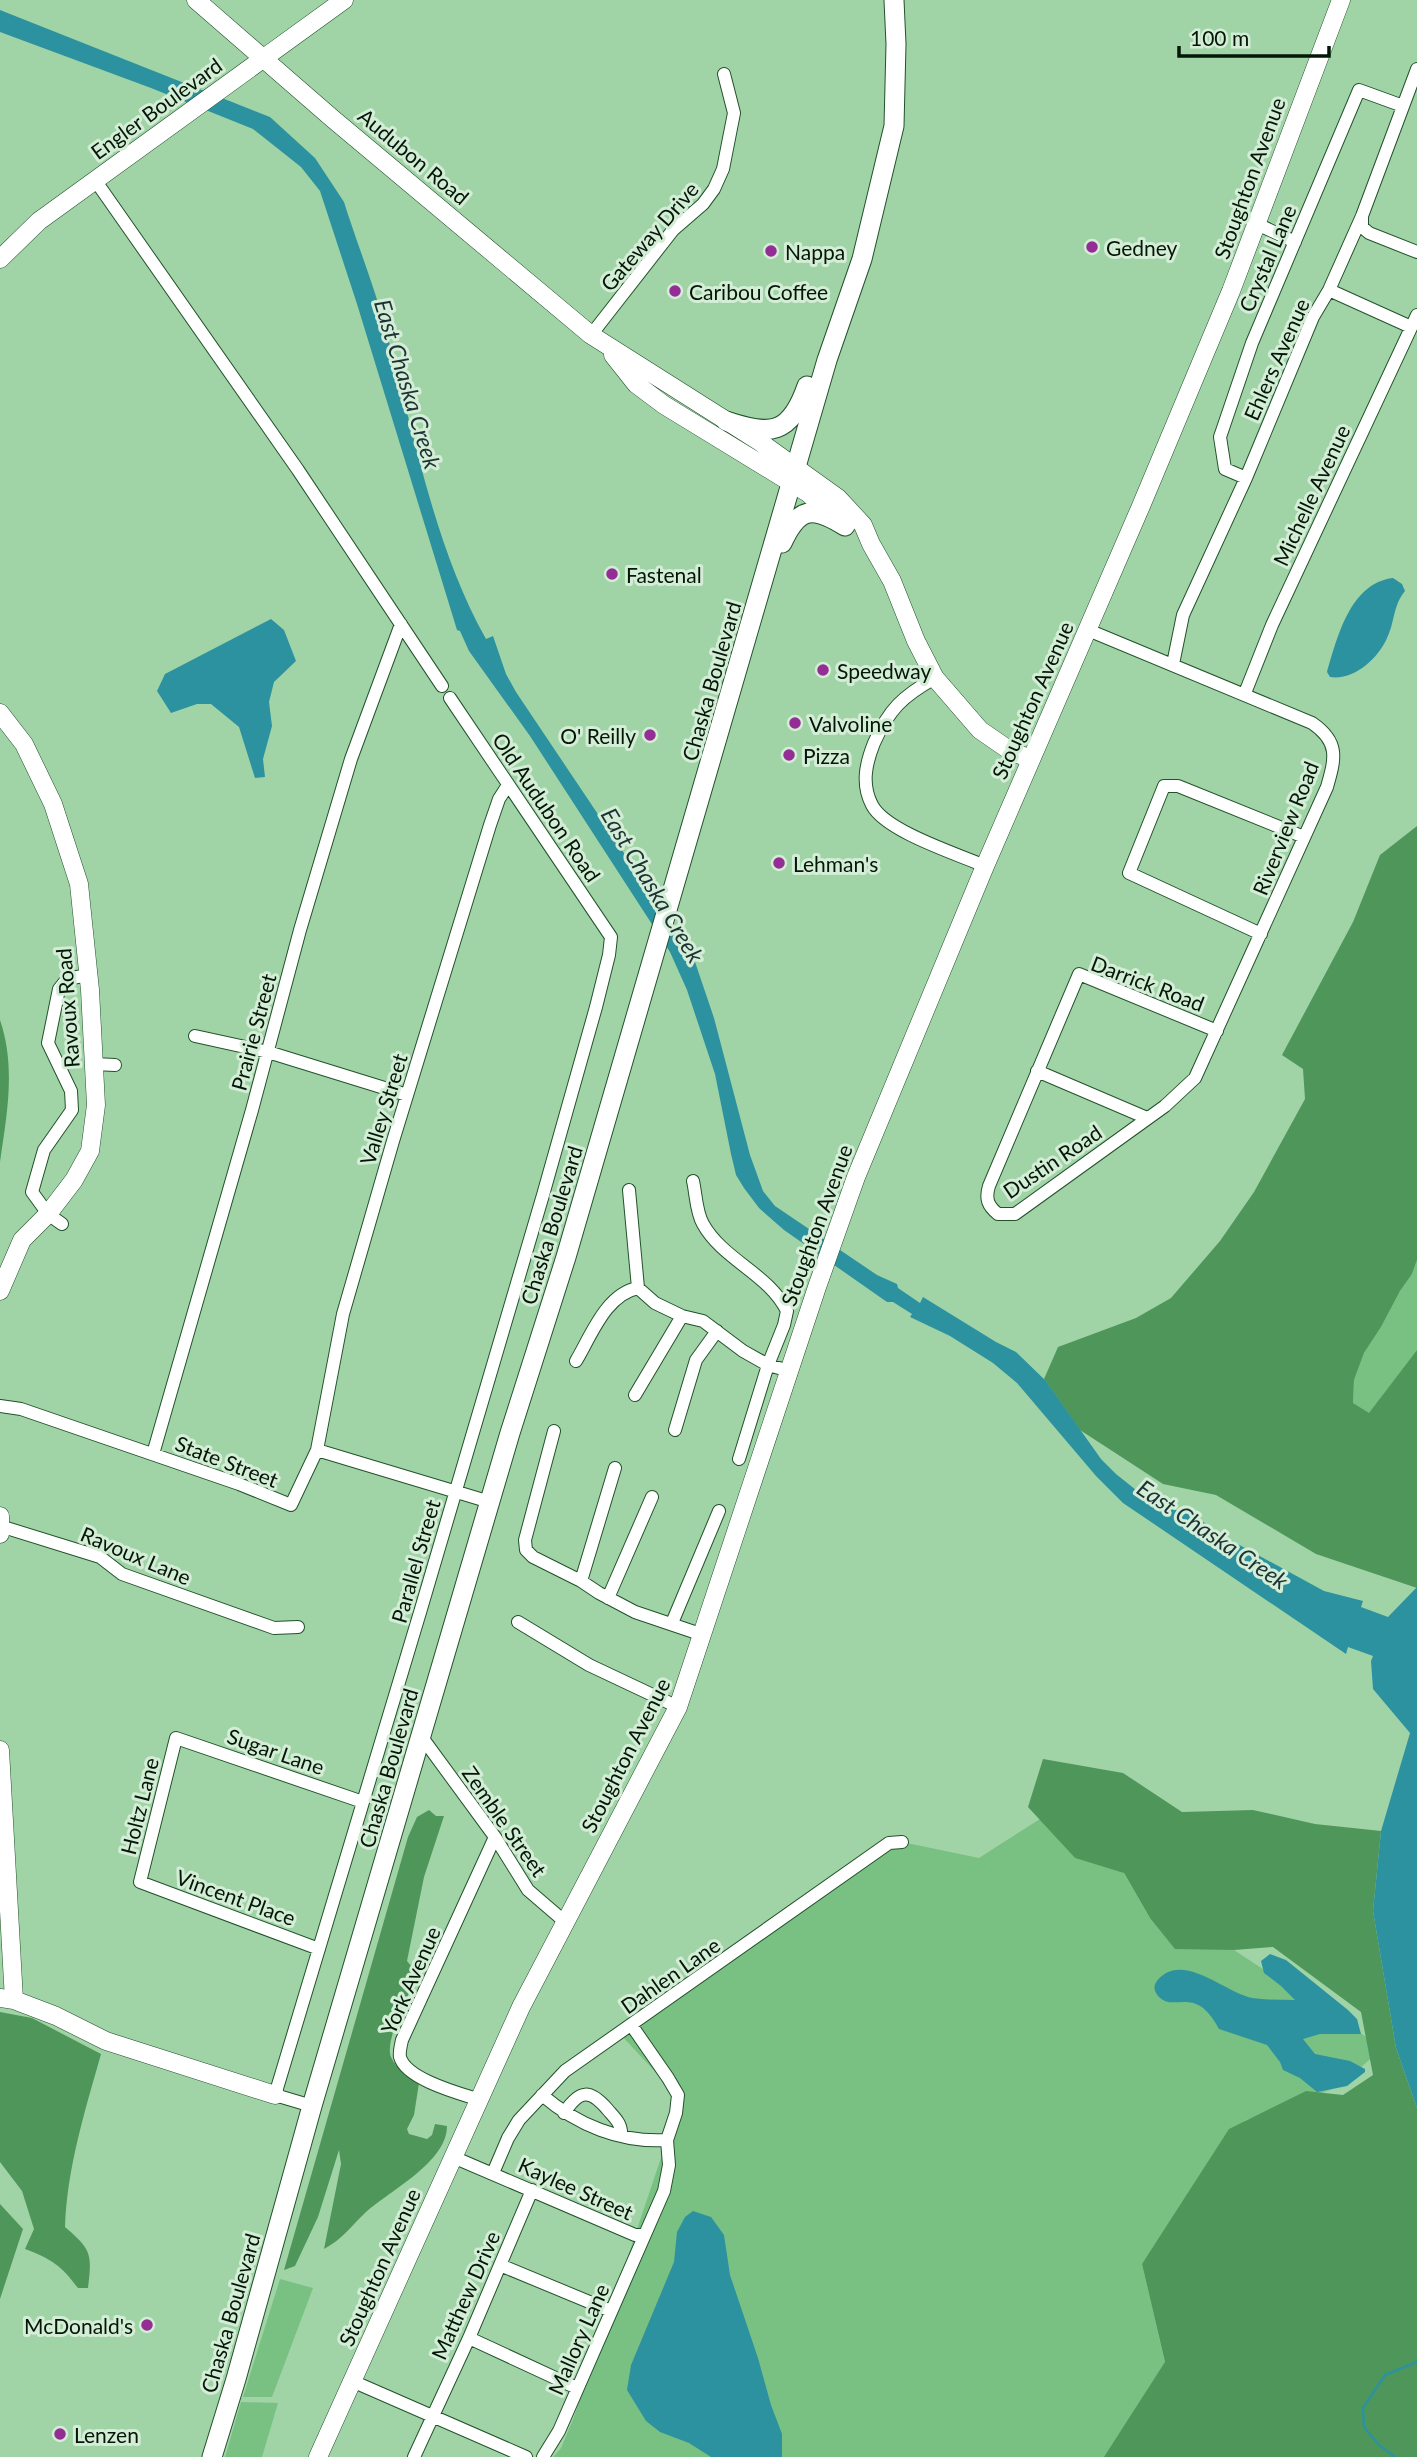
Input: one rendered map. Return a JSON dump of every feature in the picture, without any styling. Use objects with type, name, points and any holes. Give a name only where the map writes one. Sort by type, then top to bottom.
[{"type":"main road","name":"Chaska Boulevard","points":[[212,2457],[490,1502],[566,1257],[836,333],[862,259],[894,126],[897,44],[894,0]]},
{"type":"main road","points":[[726,421],[761,430],[779,427],[787,421],[800,406],[811,374],[836,333]]},
{"type":"main road","points":[[761,592],[788,530],[802,516],[821,512],[845,526]]},
{"type":"street","name":"Audubon Road","points":[[196,0],[598,340],[726,421],[794,475],[808,493],[845,526],[871,544]]},
{"type":"street","name":"Engler Boulevard","points":[[0,259],[38,220],[344,0]]},
{"type":"street","name":"Stoughton Avenue","points":[[318,2457],[477,2099],[564,1921],[678,1707],[840,1221],[1030,759],[1088,630],[1211,339],[1341,0]]},
{"type":"street","name":"Ehlers Avenue","points":[[1173,664],[1183,615],[1246,478],[1313,317],[1329,290],[1362,216],[1417,69]]},
{"type":"street","name":"Gateway Drive","points":[[598,340],[673,230],[703,204],[714,189],[723,169],[734,113],[724,74]]},
{"type":"street","name":"Crystal Lane","points":[[1246,478],[1225,469],[1220,437],[1252,343],[1359,90],[1403,106]]},
{"type":"street","points":[[95,180],[298,470],[442,686]]},
{"type":"street","points":[[1362,216],[1362,227],[1369,233],[1417,252]]},
{"type":"street","points":[[1257,224],[1295,242]]},
{"type":"street","points":[[1329,290],[1414,321]]},
{"type":"street","name":"Michelle Avenue","points":[[1245,693],[1272,625],[1414,321]]},
{"type":"street","name":"Audubon Road","points":[[598,340],[636,384],[664,405],[794,475],[853,512],[863,525],[892,581],[916,641],[935,678],[980,730],[1009,750],[1030,759]]},
{"type":"street","name":"Prairie Street","points":[[153,1454],[268,1052],[300,930],[351,759],[401,624]]},
{"type":"street","name":"Riverview Road","points":[[1088,630],[1312,723],[1322,729],[1332,744],[1334,765],[1327,787],[1195,1078],[1165,1106],[1147,1118]]},
{"type":"street","points":[[935,678],[898,702],[886,717],[865,767],[866,788],[872,807],[884,819],[922,840],[985,866]]},
{"type":"street","name":"Old Audubon Road","points":[[450,698],[611,937]]},
{"type":"street","name":"Ravoux Road","points":[[0,713],[24,744],[53,804],[79,884],[96,1105],[90,1151],[55,1219],[22,1240],[0,1291]]},
{"type":"street","name":"Valley Street","points":[[317,1450],[344,1314],[407,1095],[490,825],[499,799],[508,785]]},
{"type":"street","points":[[1261,934],[1129,873],[1164,786],[1178,786],[1304,837]]},
{"type":"street","name":"Parallel Street","points":[[275,2095],[588,1036],[609,955],[611,937]]},
{"type":"street","name":"Darrick Road","points":[[1037,1071],[1079,974],[1217,1031]]},
{"type":"street","points":[[55,1219],[32,1192],[44,1150],[72,1111],[71,1091],[48,1043],[60,989],[67,979],[88,975]]},
{"type":"street","points":[[195,1036],[268,1052],[407,1095]]},
{"type":"street","points":[[93,1064],[115,1065]]},
{"type":"street","points":[[1037,1071],[1147,1118]]},
{"type":"street","name":"Dustin Road","points":[[1037,1071],[986,1196],[990,1208],[998,1214],[1015,1214],[1147,1118]]},
{"type":"street","points":[[693,1181],[701,1221],[715,1241],[771,1288],[787,1311],[739,1459]]},
{"type":"street","points":[[629,1190],[638,1288]]},
{"type":"street","points":[[638,1288],[655,1303],[682,1316],[703,1321],[743,1351],[768,1364],[790,1371]]},
{"type":"street","points":[[576,1361],[619,1296],[638,1288]]},
{"type":"street","points":[[635,1395],[682,1316]]},
{"type":"street","points":[[676,1430],[696,1360],[717,1331]]},
{"type":"street","name":"State Street","points":[[0,1406],[21,1409],[239,1483],[291,1505],[317,1450]]},
{"type":"street","points":[[554,1431],[525,1540],[526,1550],[533,1557],[635,1612],[703,1635]]},
{"type":"street","points":[[317,1450],[490,1502]]},
{"type":"street","points":[[581,1581],[615,1468]]},
{"type":"street","points":[[608,1598],[652,1497]]},
{"type":"street","points":[[673,1623],[719,1511]]},
{"type":"street","points":[[0,1517],[0,1534]]},
{"type":"street","name":"Ravoux Lane","points":[[1,1526],[100,1557],[122,1574],[274,1628],[298,1627]]},
{"type":"street","points":[[518,1622],[589,1665],[678,1707]]},
{"type":"street","name":"Zemble Street","points":[[421,1737],[495,1837],[528,1890],[564,1921]]},
{"type":"street","name":"Sugar Lane","points":[[176,1738],[363,1802]]},
{"type":"street","name":"Holtz Lane","points":[[140,1882],[176,1738]]},
{"type":"street","points":[[0,1750],[7,1999],[56,2015],[106,2040],[312,2106]]},
{"type":"street","name":"York Avenue","points":[[477,2099],[437,2086],[404,2065],[400,2055],[402,2040],[495,1837]]},
{"type":"street","name":"Dahlen Lane","points":[[493,2173],[519,2120],[565,2071],[889,1843],[902,1842]]},
{"type":"street","name":"Vincent Place","points":[[140,1882],[319,1949]]},
{"type":"street","name":"Mallory Lane","points":[[543,2457],[559,2431],[664,2191],[669,2165],[667,2140],[676,2113],[678,2095],[632,2026]]},
{"type":"street","points":[[542,2095],[564,2113],[598,2130],[648,2141],[667,2140]]},
{"type":"street","points":[[564,2113],[576,2097],[593,2095],[620,2124],[621,2135]]},
{"type":"street","name":"Kaylee Street","points":[[453,2157],[635,2235],[644,2235]]},
{"type":"street","name":"Matthew Drive","points":[[414,2457],[469,2338],[532,2190]]},
{"type":"street","points":[[500,2266],[611,2311]]},
{"type":"street","points":[[469,2338],[578,2388]]},
{"type":"street","points":[[352,2381],[526,2457]]},
{"type":"green space","points":[[1417,826],[1417,1260],[1412,1274],[1364,1353],[1354,1380],[1353,1403],[1369,1413],[1417,1350],[1417,1588],[1316,1554],[1216,1495],[1163,1484],[1080,1430],[1044,1379],[1058,1347],[1136,1318],[1171,1298],[1220,1241],[1254,1192],[1305,1099],[1303,1069],[1282,1055],[1353,922],[1380,855]]},
{"type":"green space","points":[[0,1020],[8,1055],[9,1091],[0,1162]]},
{"type":"green space","points":[[1417,1260],[1417,1350],[1369,1414],[1353,1403],[1354,1380],[1364,1353],[1412,1274]]},
{"type":"green space","points":[[1043,1759],[1123,1773],[1182,1812],[1253,1810],[1315,1824],[1381,1831],[1373,1911],[1396,2048],[1417,2108],[1417,2457],[1104,2457],[1165,2362],[1142,2264],[1229,2129],[1306,2091],[1343,2095],[1373,2075],[1361,2012],[1273,1947],[1234,1950],[1175,1949],[1150,1918],[1124,1873],[1075,1858],[1028,1807]]},
{"type":"green space","points":[[429,1810],[436,1816],[444,1816],[424,1877],[407,1961],[418,1974],[399,2016],[390,2049],[396,2065],[419,2083],[414,2115],[407,2129],[409,2134],[427,2139],[432,2135],[435,2124],[447,2126],[445,2139],[438,2152],[416,2174],[366,2212],[342,2237],[324,2249],[341,2164],[339,2150],[318,2217],[295,2266],[284,2270],[408,1837],[417,1817]]},
{"type":"green space","points":[[1040,1819],[1075,1858],[1123,1872],[1150,1918],[1234,1950],[1383,2048],[1338,2087],[1246,2120],[1142,2264],[1165,2363],[1106,2457],[553,2457],[561,2448],[574,2417],[667,2140],[677,2095],[620,2034],[902,1842],[979,1858]]},
{"type":"green space","points":[[0,2012],[32,2018],[101,2054],[73,2161],[66,2205],[65,2227],[81,2241],[90,2260],[88,2288],[78,2288],[55,2264],[25,2249],[34,2229],[22,2191],[0,2162]]},
{"type":"green space","points":[[0,2204],[23,2229],[0,2299]]},
{"type":"green space","points":[[280,2279],[313,2288],[272,2397],[243,2397]]},
{"type":"green space","points":[[241,2402],[278,2403],[262,2457],[225,2457]]},
{"type":"water","points":[[0,10],[270,117],[315,158],[344,202],[380,309],[436,520],[467,601],[486,639],[493,636],[506,674],[516,692],[693,956],[714,1018],[750,1155],[763,1191],[775,1206],[877,1275],[897,1284],[898,1288],[920,1303],[923,1297],[1016,1352],[1045,1380],[1101,1459],[1151,1502],[1194,1516],[1234,1542],[1324,1591],[1363,1601],[1361,1607],[1388,1617],[1417,1587],[1417,2108],[1396,2048],[1373,1911],[1381,1831],[1410,1733],[1373,1689],[1373,1656],[1348,1647],[1346,1654],[1123,1503],[1096,1476],[1017,1383],[993,1363],[950,1336],[910,1317],[912,1314],[893,1302],[887,1302],[784,1230],[759,1208],[736,1175],[715,1074],[687,990],[670,952],[530,736],[457,630],[320,191],[301,167],[253,129],[0,32]]},
{"type":"water","points":[[1393,578],[1402,584],[1405,591],[1398,602],[1390,632],[1378,654],[1356,672],[1347,676],[1330,677],[1327,672],[1335,644],[1356,601],[1378,582]]},
{"type":"water","points":[[271,619],[284,630],[296,661],[274,682],[269,702],[272,726],[263,759],[265,777],[255,778],[239,727],[211,704],[197,704],[171,713],[157,691],[165,674]]},
{"type":"water","points":[[1270,1954],[1286,1960],[1357,2019],[1361,2034],[1320,2034],[1303,2039],[1315,2054],[1350,2061],[1365,2069],[1365,2072],[1347,2086],[1317,2092],[1300,2078],[1283,2070],[1267,2045],[1219,2029],[1202,2007],[1193,2003],[1164,2001],[1155,1990],[1157,1981],[1167,1973],[1179,1970],[1191,1971],[1252,1998],[1295,2000],[1264,1973],[1261,1961]]},
{"type":"water","points":[[693,2211],[711,2217],[724,2235],[730,2275],[782,2434],[782,2457],[711,2457],[689,2443],[660,2432],[646,2421],[627,2390],[631,2365],[674,2262],[677,2232],[685,2217]]},
{"type":"waterway","name":"East Chaska Creek","points":[[1395,2457],[1379,2445],[1364,2427],[1363,2408],[1385,2375],[1417,2362]]},
{"type":"place","name":"Gedney","points":[[1092,247]]},
{"type":"place","name":"Nappa","points":[[771,251]]},
{"type":"place","name":"Caribou Coffee","points":[[675,291]]},
{"type":"place","name":"Fastenal","points":[[612,574]]},
{"type":"place","name":"Speedway","points":[[823,670]]},
{"type":"place","name":"Valvoline","points":[[795,723]]},
{"type":"place","name":"O' Reilly","points":[[650,735]]},
{"type":"place","name":"Pizza","points":[[789,755]]},
{"type":"place","name":"Lehman's","points":[[779,863]]},
{"type":"place","name":"McDonald's","points":[[147,2325]]},
{"type":"place","name":"Lenzen","points":[[60,2434]]}]
